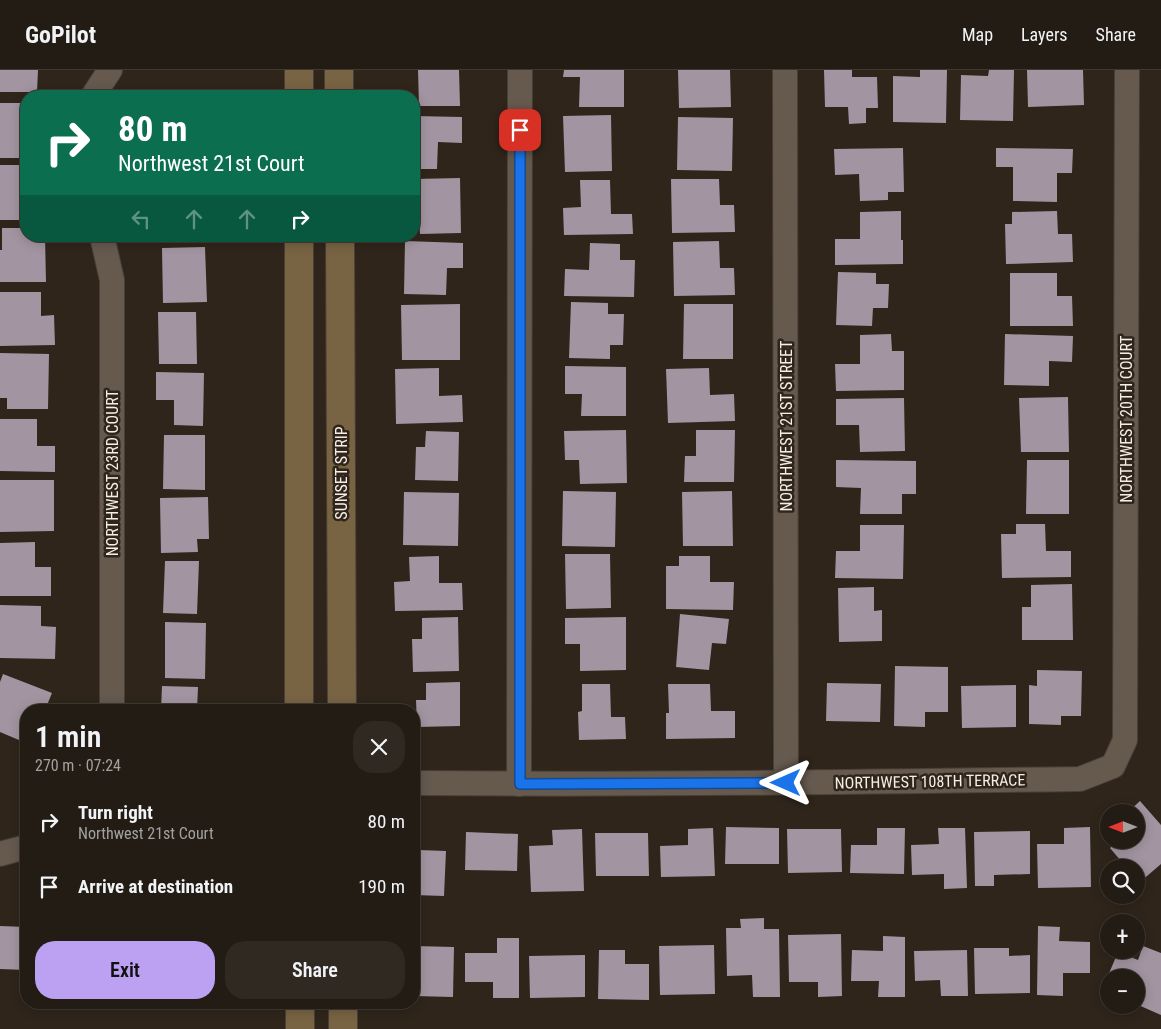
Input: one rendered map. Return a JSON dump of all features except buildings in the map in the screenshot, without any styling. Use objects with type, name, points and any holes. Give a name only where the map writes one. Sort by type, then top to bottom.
[{"type":"street","points":[[299,70],[299,90]]},
{"type":"street","points":[[339,70],[340,90]]},
{"type":"street","points":[[520,70],[520,784]]},
{"type":"street","name":"NORTHWEST 21ST STREET","points":[[785,70],[786,783]]},
{"type":"street","name":"NORTHWEST 20TH COURT","points":[[1113,766],[1125,740],[1127,70]]},
{"type":"street","points":[[97,90],[109,71]]},
{"type":"street","name":"NORTHWEST 23RD COURT","points":[[103,242],[112,280],[112,704]]},
{"type":"street","points":[[299,242],[299,704]]},
{"type":"street","name":"SUNSET STRIP","points":[[340,242],[342,704]]},
{"type":"street","name":"NORTHWEST 108TH TERRACE","points":[[420,783],[786,783],[1080,779],[1113,766]]},
{"type":"street","points":[[0,854],[20,849]]},
{"type":"street","points":[[300,1009],[300,1029]]},
{"type":"street","points":[[343,1009],[343,1029]]},
{"type":"route","points":[[520,130],[520,784],[786,783]]}]
